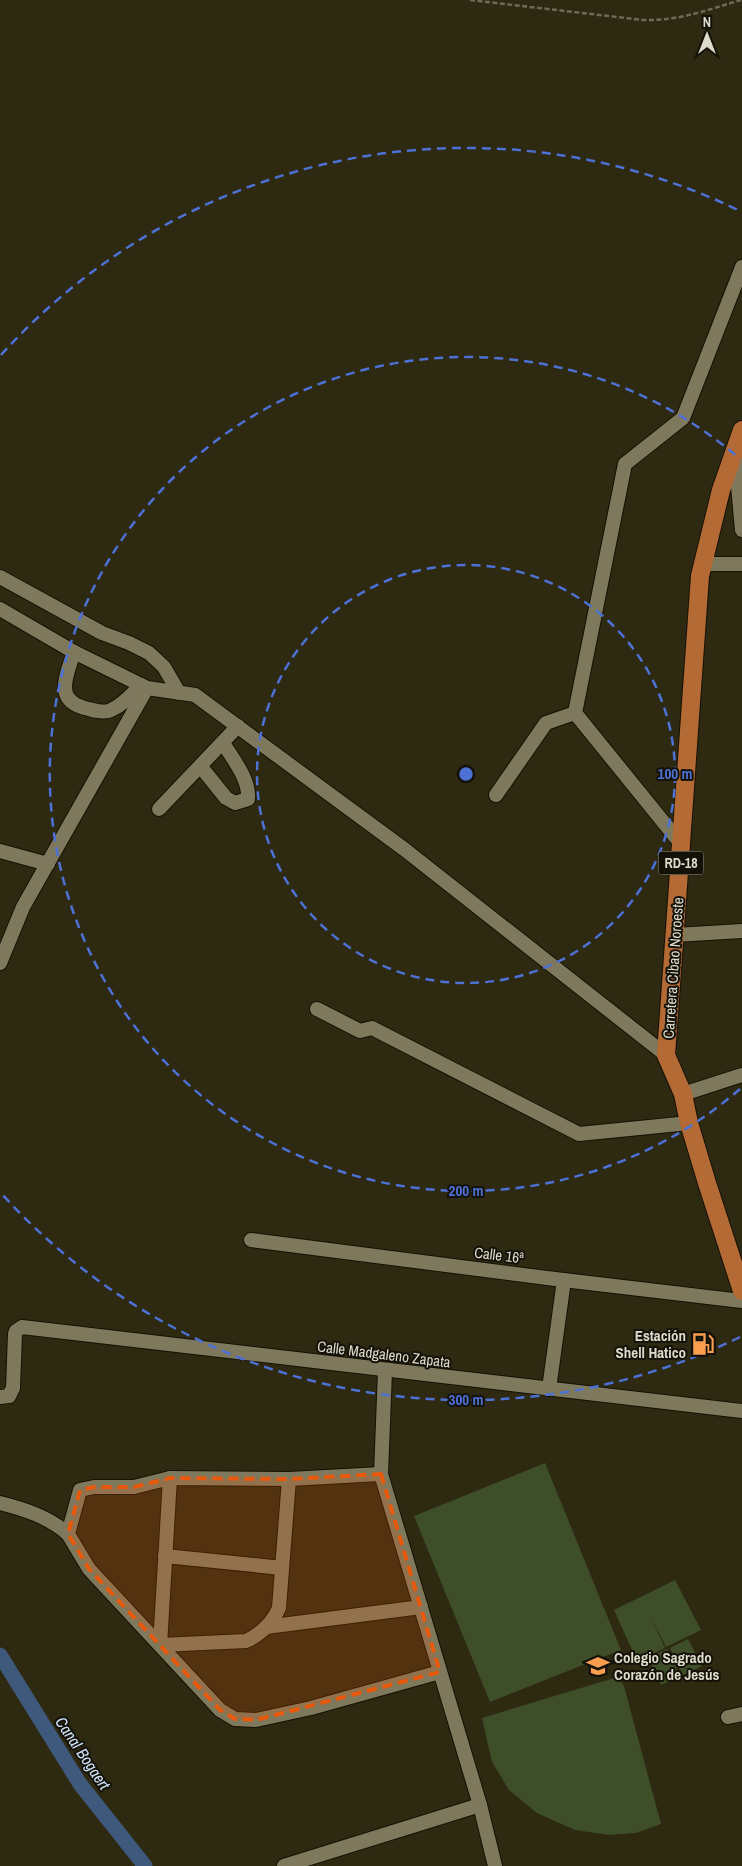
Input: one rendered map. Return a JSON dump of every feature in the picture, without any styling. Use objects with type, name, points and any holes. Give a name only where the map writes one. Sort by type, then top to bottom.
[{"type":"main road","name":"Carretera Cibao Noroeste","points":[[739,443],[721,490],[700,576],[666,1055],[683,1094],[689,1123],[738,1265],[742,1291]]},
{"type":"street","points":[[575,713],[624,464],[683,418],[742,267]]},
{"type":"street","points":[[739,443],[742,530]]},
{"type":"street","points":[[704,564],[742,564]]},
{"type":"street","points":[[0,577],[102,633],[150,653],[164,667],[179,692]]},
{"type":"street","points":[[0,608],[74,652],[144,686],[195,695],[404,849],[666,1055]]},
{"type":"street","points":[[74,652],[64,682],[66,697],[72,705],[109,712],[144,686]]},
{"type":"street","points":[[0,963],[23,906],[48,864],[144,686]]},
{"type":"street","points":[[496,795],[546,724],[575,713]]},
{"type":"street","points":[[575,713],[682,845]]},
{"type":"street","points":[[159,809],[238,726]]},
{"type":"street","points":[[201,767],[226,798],[235,803],[248,799],[249,790],[240,770],[223,743]]},
{"type":"street","points":[[0,851],[48,864]]},
{"type":"street","points":[[675,935],[742,931]]},
{"type":"street","points":[[317,1010],[360,1031],[372,1028],[579,1134],[689,1123]]},
{"type":"street","points":[[683,1094],[742,1075]]},
{"type":"street","name":"Calle 16ª","points":[[252,1240],[742,1301]]},
{"type":"street","points":[[549,1389],[564,1280]]},
{"type":"street","name":"Calle Madgaleno Zapata","points":[[0,1397],[5,1398],[9,1396],[13,1388],[15,1334],[22,1327],[742,1411]]},
{"type":"street","points":[[385,1370],[381,1474],[480,1805],[495,1866]]},
{"type":"street","points":[[68,1534],[80,1490],[94,1487],[134,1487],[170,1478],[289,1480],[381,1474]]},
{"type":"street","points":[[160,1645],[170,1478]]},
{"type":"street","points":[[160,1645],[246,1641],[258,1635],[274,1619],[279,1608],[289,1480]]},
{"type":"street","points":[[0,1503],[15,1506],[56,1524],[68,1534],[89,1569],[220,1710],[236,1719],[256,1720],[311,1708],[440,1672]]},
{"type":"street","points":[[165,1556],[282,1568]]},
{"type":"street","points":[[266,1627],[421,1607]]},
{"type":"street","points":[[728,1718],[742,1714]]},
{"type":"street","points":[[284,1866],[480,1805]]},
{"type":"path","points":[[470,0],[643,20],[665,20],[681,18],[741,0]]},
{"type":"highlighted area","points":[[381,1474],[440,1672],[256,1720],[235,1719],[220,1710],[89,1569],[68,1534],[80,1490],[94,1487],[134,1487],[170,1478],[289,1479]]},
{"type":"green space","points":[[545,1463],[621,1650],[490,1702],[414,1516]]},
{"type":"green space","points":[[675,1580],[701,1630],[666,1647],[650,1615],[665,1648],[637,1661],[614,1610]]},
{"type":"green space","points":[[688,1639],[702,1666],[683,1675],[670,1648]]},
{"type":"green space","points":[[667,1649],[680,1676],[661,1685],[648,1658]]},
{"type":"green space","points":[[619,1678],[624,1686],[661,1824],[636,1833],[609,1835],[575,1830],[537,1813],[509,1790],[492,1762],[482,1718]]},
{"type":"waterway","name":"Canal Bogaert","points":[[0,1655],[80,1784],[145,1866]]},
{"type":"place","name":"Estación Shell Hatico","points":[[703,1344]]},
{"type":"place","name":"Colegio Sagrado Corazón de Jesús","points":[[598,1666]]}]
